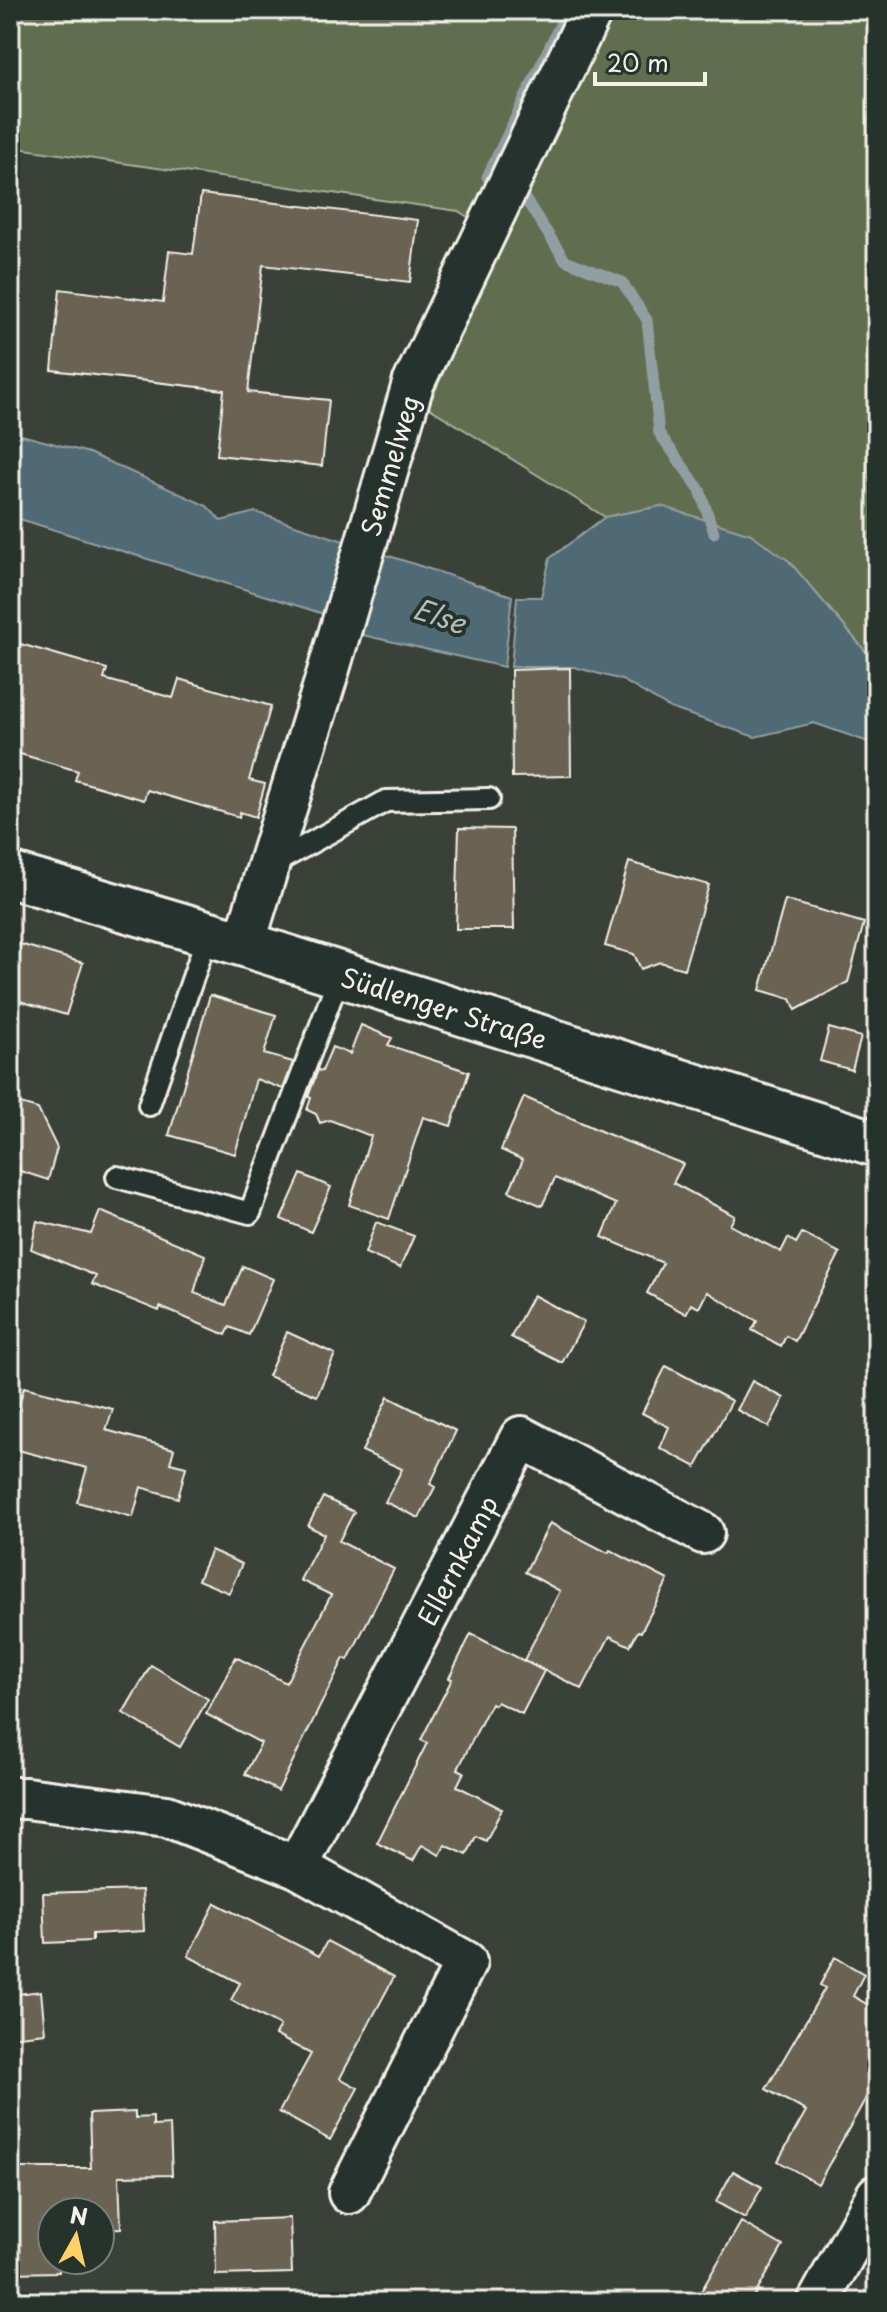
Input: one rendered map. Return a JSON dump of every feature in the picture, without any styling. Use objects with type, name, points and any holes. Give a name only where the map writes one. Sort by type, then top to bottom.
[{"type":"main road","name":"Südlenger Straße","points":[[10,875],[340,974],[877,1144]]},
{"type":"street","name":"Semmelweg","points":[[226,939],[268,867],[413,384],[592,10]]},
{"type":"street","name":"Ellernkamp","points":[[297,1867],[521,1437],[703,1533]]},
{"type":"street","points":[[10,1798],[167,1816],[297,1867],[466,1962],[349,2193]]},
{"type":"street","points":[[818,2302],[877,2195]]},
{"type":"lane","points":[[268,867],[386,801],[489,799]]},
{"type":"lane","points":[[149,1105],[226,939]]},
{"type":"lane","points":[[117,1177],[250,1213],[340,974]]},
{"type":"green space","points":[[10,10],[581,10],[475,221],[458,211],[10,147]]},
{"type":"green space","points":[[612,10],[877,10],[877,665],[789,561],[661,506],[605,517],[428,407],[502,239]]},
{"type":"water","name":"Else","points":[[10,432],[89,453],[207,506],[221,521],[255,512],[512,596],[504,667],[354,633],[324,614],[10,516]]},
{"type":"water","points":[[661,506],[751,534],[789,561],[877,665],[877,745],[814,723],[755,737],[670,708],[622,680],[574,667],[511,667],[517,597],[541,597],[550,558],[605,517]]},
{"type":"building","points":[[201,194],[418,220],[410,282],[263,265],[248,392],[329,400],[322,466],[217,455],[224,390],[52,370],[60,289],[163,302],[169,251],[193,254]]},
{"type":"building","points":[[10,641],[107,669],[104,679],[173,698],[179,679],[271,706],[249,780],[265,784],[256,817],[240,812],[239,817],[147,790],[144,800],[75,780],[78,771],[10,751]]},
{"type":"building","points":[[570,668],[571,776],[512,777],[511,670]]},
{"type":"building","points":[[459,828],[512,829],[514,929],[456,929]]},
{"type":"building","points":[[629,862],[709,885],[684,969],[660,962],[641,969],[634,954],[605,946]]},
{"type":"building","points":[[785,900],[864,923],[848,982],[796,1010],[791,999],[760,990]]},
{"type":"building","points":[[10,941],[83,963],[66,1015],[10,998]]},
{"type":"building","points":[[210,995],[276,1015],[264,1054],[293,1062],[283,1089],[256,1079],[235,1154],[169,1135]]},
{"type":"building","points":[[361,1025],[392,1038],[388,1045],[469,1072],[451,1126],[423,1117],[389,1219],[349,1205],[371,1136],[330,1120],[320,1123],[316,1114],[307,1110],[311,1098],[308,1097],[318,1070],[322,1071],[332,1047],[350,1054]]},
{"type":"building","points":[[829,1028],[861,1037],[852,1070],[820,1061]]},
{"type":"building","points":[[524,1097],[683,1164],[673,1183],[735,1216],[730,1225],[781,1252],[788,1238],[796,1243],[802,1233],[840,1253],[795,1341],[786,1336],[781,1346],[752,1330],[757,1321],[707,1292],[699,1308],[691,1304],[686,1314],[647,1293],[663,1263],[602,1237],[616,1204],[555,1178],[542,1206],[509,1191],[523,1160],[501,1150]]},
{"type":"building","points":[[10,1101],[38,1109],[57,1148],[48,1180],[20,1171],[10,1152]]},
{"type":"building","points":[[301,1174],[331,1187],[311,1232],[281,1219]]},
{"type":"building","points":[[100,1211],[205,1255],[194,1293],[226,1305],[243,1266],[273,1279],[249,1335],[230,1327],[226,1335],[160,1307],[159,1311],[92,1284],[96,1276],[31,1249],[37,1221],[91,1234]]},
{"type":"building","points":[[376,1222],[414,1236],[400,1268],[365,1253]]},
{"type":"building","points":[[533,1295],[584,1322],[562,1363],[511,1337]]},
{"type":"building","points":[[287,1332],[335,1354],[317,1396],[268,1376]]},
{"type":"building","points":[[666,1366],[732,1401],[696,1467],[660,1448],[669,1427],[642,1413]]},
{"type":"building","points":[[752,1381],[784,1398],[769,1427],[737,1410]]},
{"type":"building","points":[[24,1387],[113,1409],[106,1430],[174,1449],[170,1463],[186,1467],[178,1498],[141,1487],[133,1517],[77,1502],[87,1468],[10,1448],[10,1437]]},
{"type":"building","points":[[388,1397],[456,1431],[430,1484],[435,1487],[419,1518],[385,1502],[402,1469],[362,1451]]},
{"type":"building","points":[[323,1497],[354,1512],[339,1541],[394,1569],[348,1660],[344,1658],[278,1791],[245,1774],[261,1743],[206,1714],[236,1657],[286,1683],[331,1595],[300,1580],[324,1534],[308,1526]]},
{"type":"building","points":[[550,1523],[668,1580],[641,1632],[638,1631],[630,1646],[610,1636],[582,1689],[524,1660],[560,1591],[525,1572]]},
{"type":"building","points":[[211,1550],[242,1564],[229,1593],[198,1580]]},
{"type":"building","points":[[471,1634],[544,1671],[522,1714],[497,1702],[495,1705],[491,1703],[458,1769],[464,1772],[457,1786],[502,1809],[486,1841],[476,1836],[467,1855],[445,1845],[440,1855],[422,1845],[413,1861],[377,1843],[427,1743],[421,1740]]},
{"type":"building","points":[[151,1665],[208,1699],[180,1747],[123,1713]]},
{"type":"building","points":[[142,1890],[144,1931],[92,1934],[92,1941],[45,1943],[43,1893]]},
{"type":"building","points":[[215,1903],[319,1956],[327,1941],[394,1977],[340,2078],[358,2088],[330,2140],[279,2112],[311,2054],[275,2035],[280,2026],[231,2000],[240,1983],[188,1956]]},
{"type":"building","points":[[835,1957],[864,1974],[853,1996],[877,2010],[877,2078],[818,2184],[778,2161],[806,2111],[766,2089],[825,1988],[820,1985]]},
{"type":"building","points":[[41,1991],[45,2033],[10,2037],[10,1995]]},
{"type":"building","points":[[135,2112],[135,2118],[153,2117],[153,2126],[170,2125],[172,2175],[119,2176],[121,2228],[116,2228],[116,2196],[36,2196],[36,2272],[10,2273],[10,2168],[91,2168],[89,2114]]},
{"type":"building","points":[[733,2171],[762,2187],[745,2218],[716,2202]]},
{"type":"building","points":[[290,2218],[292,2273],[216,2275],[215,2221]]},
{"type":"building","points":[[741,2222],[783,2246],[751,2302],[695,2302]]},
{"type":"waterway","points":[[487,177],[567,10]]},
{"type":"waterway","points":[[524,197],[565,260],[622,282],[647,320],[659,433],[700,490],[714,533]]}]
